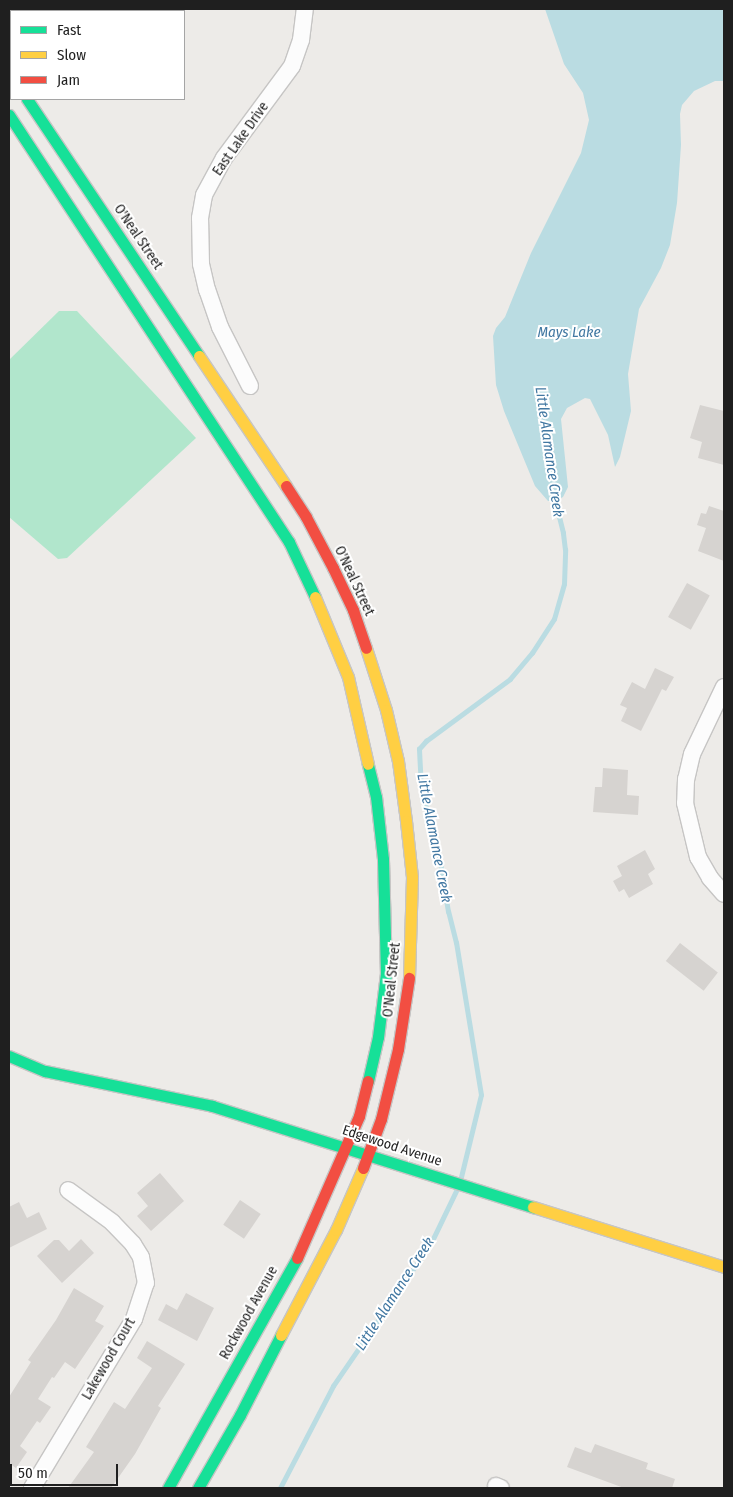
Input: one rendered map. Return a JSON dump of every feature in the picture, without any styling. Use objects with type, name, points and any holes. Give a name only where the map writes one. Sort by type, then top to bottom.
[{"type":"street","name":"East Lake Drive","points":[[250,386],[220,327],[207,290],[201,264],[201,212],[204,195],[224,158],[292,66],[301,40],[305,9]]},
{"type":"street","name":"O'Neal Street","points":[[28,100],[306,516],[353,610],[371,659],[398,760],[410,858],[412,903],[408,989],[398,1049],[382,1119],[370,1154]]},
{"type":"street","name":"O'Neal Street","points":[[9,115],[289,542],[327,620],[348,677],[376,797],[383,859],[386,974],[378,1037],[359,1116],[347,1147]]},
{"type":"street","points":[[724,687],[692,754],[686,779],[685,803],[698,857],[710,878],[724,894]]},
{"type":"street","name":"Edgewood Avenue","points":[[9,1056],[45,1071]]},
{"type":"street","name":"Edgewood Avenue","points":[[9,1070],[45,1071],[212,1106],[370,1154],[724,1267]]},
{"type":"street","name":"Rockwood Avenue","points":[[168,1488],[303,1247],[347,1147]]},
{"type":"street","points":[[198,1488],[240,1415],[336,1230],[370,1154]]},
{"type":"street","name":"Lakewood Court","points":[[32,1488],[134,1319],[146,1283],[141,1257],[133,1244],[112,1222],[68,1190]]},
{"type":"green space","points":[[59,311],[77,311],[196,438],[67,558],[58,559],[9,517],[9,360]]},
{"type":"water","name":"Mays Lake","points":[[545,9],[724,9],[724,81],[715,81],[694,91],[682,105],[680,114],[681,145],[677,203],[670,245],[661,268],[639,309],[628,374],[631,411],[620,457],[615,467],[608,435],[590,399],[585,398],[567,408],[561,419],[568,487],[563,497],[555,501],[548,501],[535,486],[504,411],[496,385],[493,336],[496,328],[505,317],[531,253],[581,153],[589,120],[583,93],[564,64]]},
{"type":"building","points":[[700,405],[724,411],[724,465],[698,458],[702,442],[690,438]]},
{"type":"building","points":[[709,506],[724,511],[724,561],[698,551],[706,528],[697,525],[701,513],[706,514]]},
{"type":"building","points":[[687,583],[710,596],[691,630],[668,617]]},
{"type":"building","points":[[655,668],[674,677],[666,691],[662,689],[641,731],[621,721],[627,708],[620,705],[632,682],[645,689]]},
{"type":"building","points":[[603,768],[628,770],[627,795],[639,796],[638,815],[593,812],[595,787],[602,787]]},
{"type":"building","points":[[645,850],[655,869],[648,874],[653,884],[629,898],[624,889],[619,892],[613,881],[622,876],[617,866]]},
{"type":"building","points":[[680,943],[718,973],[704,991],[666,961]]},
{"type":"building","points":[[160,1173],[184,1201],[151,1231],[137,1216],[148,1206],[137,1193]]},
{"type":"building","points":[[240,1200],[261,1214],[244,1239],[223,1225]]},
{"type":"building","points":[[19,1202],[27,1218],[39,1212],[47,1229],[9,1248],[9,1207]]},
{"type":"building","points":[[81,1239],[94,1253],[62,1283],[37,1256],[54,1240],[59,1240],[69,1251]]},
{"type":"building","points":[[74,1288],[104,1306],[95,1321],[104,1326],[75,1369],[65,1362],[54,1378],[52,1377],[38,1399],[51,1407],[40,1423],[37,1421],[20,1446],[27,1452],[16,1468],[9,1463],[9,1397],[31,1362],[28,1360],[56,1320]]},
{"type":"building","points":[[186,1293],[214,1308],[197,1341],[158,1320],[166,1304],[177,1310]]},
{"type":"building","points":[[147,1341],[185,1364],[158,1406],[161,1408],[135,1454],[111,1488],[68,1488],[94,1452],[86,1447],[114,1402],[125,1409],[152,1368],[137,1358]]},
{"type":"building","points":[[595,1444],[648,1463],[646,1469],[675,1479],[672,1488],[624,1488],[567,1467],[575,1447],[591,1453]]},
{"type":"waterway","name":"Little Alamance Creek","points":[[461,1177],[481,1095],[456,943],[448,912],[439,856],[421,789],[419,749],[426,741],[510,679],[532,653],[554,619],[564,584],[565,550],[563,533],[554,498]]},
{"type":"waterway","name":"Little Alamance Creek","points":[[280,1488],[333,1386],[431,1243],[457,1189]]},
{"type":"traffic: fast","points":[[28,100],[199,356]]},
{"type":"traffic: fast","points":[[9,115],[289,542],[315,597]]},
{"type":"traffic: fast","points":[[368,764],[376,797],[383,859],[386,974],[378,1037],[368,1081]]},
{"type":"traffic: fast","points":[[9,1056],[45,1071],[212,1106],[533,1207]]},
{"type":"traffic: fast","points":[[168,1488],[297,1258]]},
{"type":"traffic: fast","points":[[198,1488],[240,1415],[281,1335]]},
{"type":"traffic: slow","points":[[199,356],[286,486]]},
{"type":"traffic: slow","points":[[315,597],[348,677],[368,764]]},
{"type":"traffic: slow","points":[[366,648],[386,710],[398,761],[406,821],[412,877],[409,978]]},
{"type":"traffic: slow","points":[[281,1335],[336,1230],[363,1168]]},
{"type":"traffic: slow","points":[[533,1207],[724,1267]]},
{"type":"traffic: jam","points":[[286,486],[306,517],[333,568],[353,610],[366,648]]},
{"type":"traffic: jam","points":[[363,1168],[381,1119],[398,1049],[409,978]]},
{"type":"traffic: jam","points":[[297,1258],[359,1116],[368,1081]]}]
